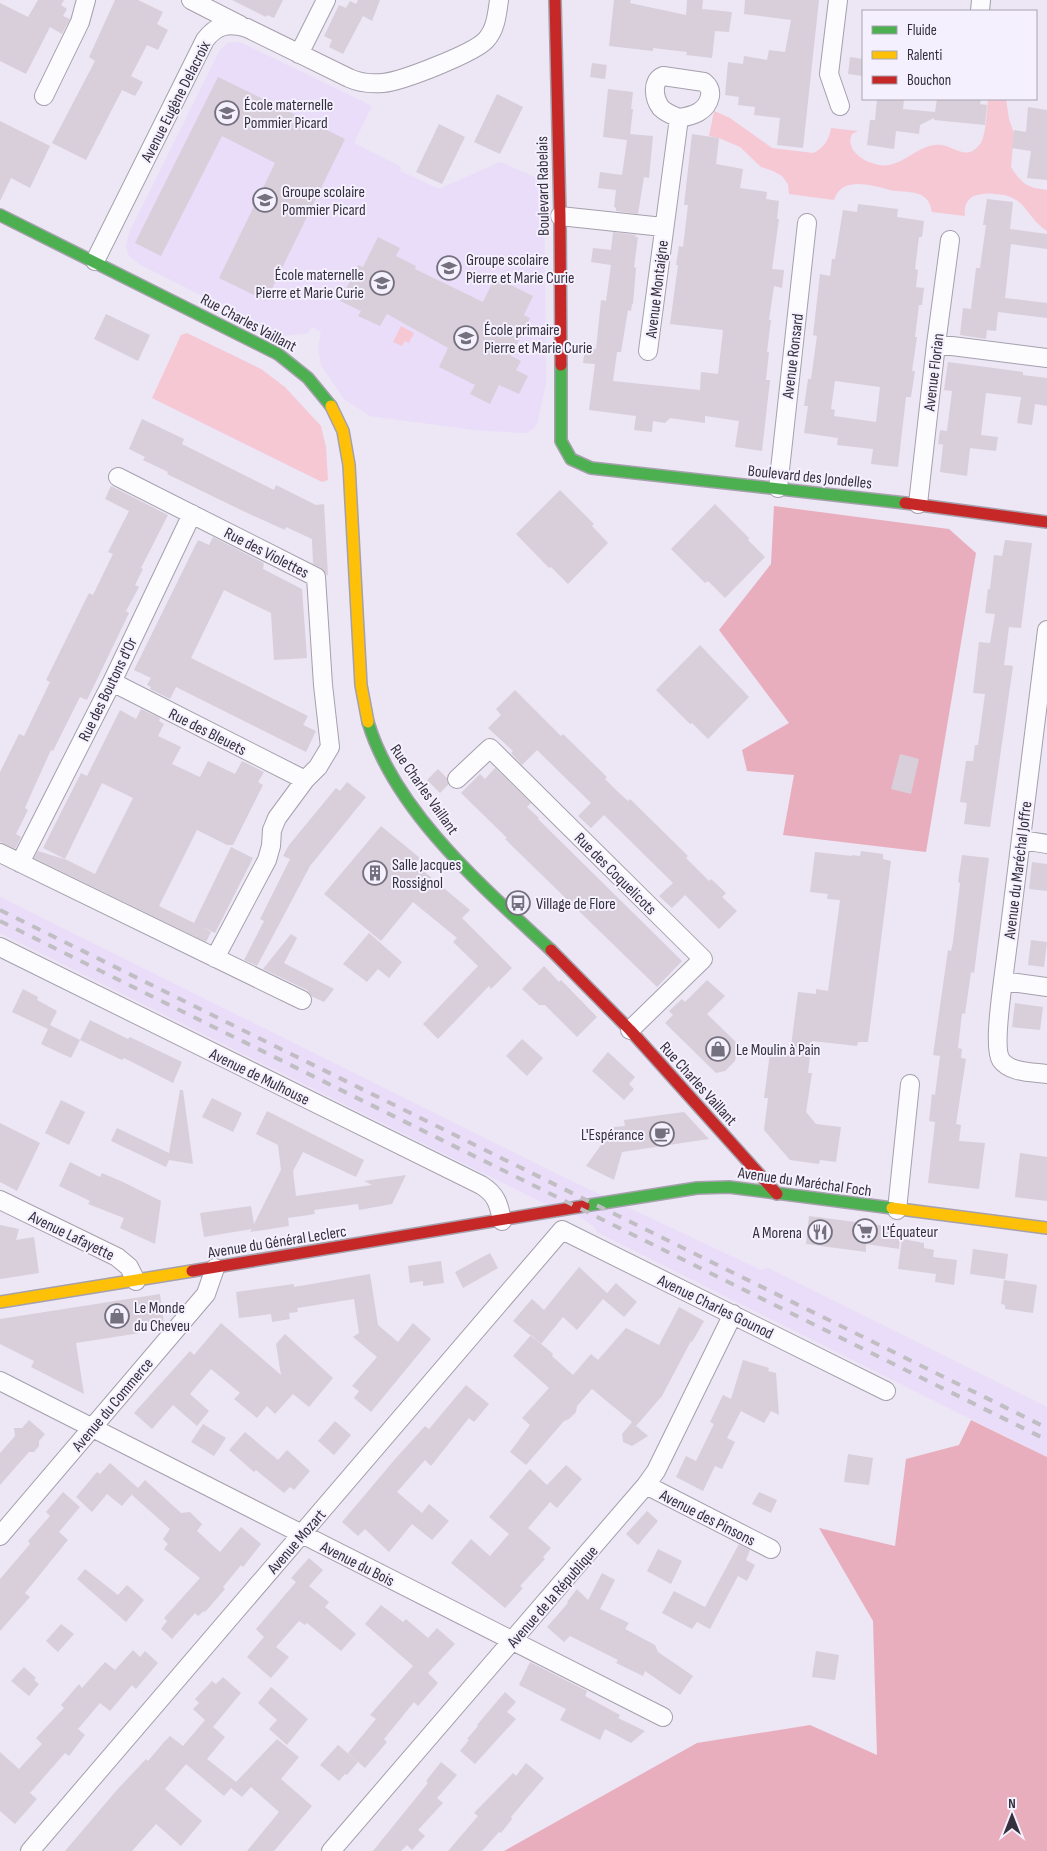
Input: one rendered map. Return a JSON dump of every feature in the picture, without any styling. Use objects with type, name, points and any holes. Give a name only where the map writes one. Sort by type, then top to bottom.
[{"type":"main road","name":"Boulevard Rabelais","points":[[555,0],[560,216],[561,441],[571,459]]},
{"type":"main road","name":"Rue Charles Vaillant","points":[[0,215],[278,354],[302,372],[327,400],[343,431],[348,458],[361,685],[366,715],[376,745],[387,767],[413,807],[447,849],[480,885],[561,960],[630,1030],[777,1194]]},
{"type":"main road","name":"Boulevard des Jondelles","points":[[571,459],[591,468],[918,504],[1047,522]]},
{"type":"main road","name":"Avenue du Maréchal Foch","points":[[559,1212],[698,1188],[729,1187],[1047,1228]]},
{"type":"main road","name":"Avenue du Général Leclerc","points":[[0,1302],[559,1212]]},
{"type":"street","points":[[44,96],[80,22],[86,0]]},
{"type":"street","points":[[192,0],[247,28]]},
{"type":"street","points":[[299,54],[326,0]]},
{"type":"street","name":"Avenue Eugène Delacroix","points":[[95,261],[205,40],[214,30],[222,26],[234,25],[247,28],[354,80],[375,84],[392,81],[458,57],[479,47],[493,29],[498,0]]},
{"type":"street","points":[[838,0],[829,74],[840,106]]},
{"type":"street","name":"Avenue Montaigne","points":[[648,351],[679,118]]},
{"type":"street","name":"Avenue Montaigne","points":[[560,216],[663,227]]},
{"type":"street","name":"Avenue Ronsard","points":[[778,488],[807,223]]},
{"type":"street","name":"Avenue Florian","points":[[918,504],[950,240]]},
{"type":"street","points":[[936,344],[1047,358]]},
{"type":"street","name":"Rue des Violettes","points":[[118,477],[316,576],[323,685],[330,747],[318,767],[306,780]]},
{"type":"street","name":"Rue des Boutons d'Or","points":[[20,863],[112,682],[192,514]]},
{"type":"street","name":"Avenue du Maréchal Joffre","points":[[1047,630],[1043,698],[1003,981],[997,1045],[1001,1060],[1009,1066],[1018,1070],[1047,1074]]},
{"type":"street","name":"Rue des Bleuets","points":[[112,682],[306,780]]},
{"type":"street","name":"Rue des Coquelicots","points":[[457,779],[490,748],[702,959],[630,1030]]},
{"type":"street","points":[[215,958],[267,860],[271,846],[272,830],[277,818],[306,780]]},
{"type":"street","points":[[1022,840],[1047,844]]},
{"type":"street","points":[[0,853],[302,1000]]},
{"type":"street","name":"Avenue de Mulhouse","points":[[0,947],[481,1185],[493,1193],[497,1199],[502,1221]]},
{"type":"street","points":[[1003,981],[1047,987]]},
{"type":"street","points":[[897,1210],[910,1084]]},
{"type":"street","name":"Avenue Lafayette","points":[[0,1200],[117,1257],[128,1267],[136,1280]]},
{"type":"street","points":[[559,1212],[562,1230]]},
{"type":"street","name":"Avenue Charles Gounod","points":[[562,1230],[886,1391]]},
{"type":"street","name":"Avenue Mozart","points":[[30,1851],[562,1230]]},
{"type":"street","name":"Avenue du Commerce","points":[[0,1536],[206,1294],[215,1268]]},
{"type":"street","name":"Avenue de la République","points":[[331,1851],[646,1486],[656,1471],[733,1314]]},
{"type":"street","name":"Avenue du Bois","points":[[0,1380],[301,1535],[663,1717]]},
{"type":"street","name":"Avenue des Pinsons","points":[[646,1486],[771,1549]]},
{"type":"shaded area","points":[[228,43],[242,43],[372,106],[354,143],[401,167],[400,171],[439,189],[500,162],[544,181],[546,384],[537,424],[533,429],[526,433],[475,430],[370,416],[344,399],[321,365],[318,348],[321,332],[312,327],[308,333],[282,336],[141,265],[129,256],[126,246],[129,233],[220,50]]},
{"type":"shaded area","points":[[988,100],[1006,100],[1009,119],[1014,133],[1011,167],[1025,184],[1047,190],[1047,231],[1039,225],[1019,202],[1005,195],[981,194],[974,196],[966,204],[965,216],[932,212],[930,204],[926,199],[916,193],[859,184],[844,187],[838,192],[834,200],[789,194],[788,184],[782,176],[761,167],[740,147],[709,136],[714,111],[730,118],[772,148],[813,153],[825,143],[831,128],[858,131],[852,134],[850,141],[856,153],[868,162],[889,165],[901,161],[929,146],[947,146],[964,152],[974,150],[982,140]]},
{"type":"shaded area","points":[[401,326],[414,333],[409,343],[405,341],[402,346],[393,342]]},
{"type":"shaded area","points":[[187,333],[261,369],[285,387],[321,426],[326,447],[328,480],[322,482],[152,398],[181,335]]},
{"type":"shaded area","points":[[774,506],[949,529],[976,553],[926,852],[783,835],[794,775],[747,771],[742,750],[789,723],[719,630],[771,564]]},
{"type":"shaded area","points":[[0,897],[565,1178],[761,1270],[768,1268],[1047,1407],[1047,1457],[597,1232],[595,1227],[577,1215],[543,1203],[0,933]]},
{"type":"shaded area","points":[[971,1420],[1047,1457],[1047,1851],[504,1851],[697,1743],[810,1725],[877,1755],[873,1621],[819,1528],[895,1546],[906,1459],[959,1445]]},
{"type":"building","points":[[38,0],[64,0],[61,5],[67,9],[63,16],[70,19],[62,34],[50,27],[26,74],[0,61],[0,3],[28,17]]},
{"type":"building","points":[[115,0],[138,0],[163,12],[157,24],[168,30],[158,50],[147,45],[131,76],[143,82],[135,96],[122,90],[86,160],[52,143],[95,61],[89,57]]},
{"type":"building","points":[[232,0],[283,0],[274,18],[267,15],[266,17]]},
{"type":"building","points":[[358,0],[380,0],[372,21],[363,16],[343,54],[329,47],[332,40],[324,36],[339,5],[346,8],[350,1],[356,4]]},
{"type":"building","points":[[614,0],[631,0],[630,3],[686,15],[687,0],[703,0],[702,9],[732,12],[729,32],[715,31],[712,58],[686,55],[687,52],[653,48],[653,51],[609,46]]},
{"type":"building","points":[[745,0],[819,0],[803,148],[777,145],[780,118],[754,115],[755,107],[738,105],[739,97],[725,95],[728,62],[743,64],[744,56],[767,60],[769,50],[785,52],[791,20],[744,14]]},
{"type":"building","points":[[850,57],[862,59],[862,76],[848,74]]},
{"type":"building","points":[[592,63],[607,65],[605,79],[590,77]]},
{"type":"building","points":[[218,77],[345,139],[266,301],[219,278],[275,163],[222,136],[161,256],[135,243]]},
{"type":"building","points":[[608,89],[633,92],[630,134],[653,136],[649,178],[644,177],[638,214],[616,211],[614,207],[616,190],[598,188],[600,172],[622,175],[627,140],[603,137]]},
{"type":"building","points":[[497,94],[523,107],[500,154],[474,142]]},
{"type":"building","points":[[877,100],[904,100],[903,109],[935,112],[937,100],[981,100],[980,104],[987,105],[985,125],[934,120],[934,118],[920,125],[919,134],[896,131],[894,149],[867,145],[870,120],[875,120]]},
{"type":"building","points":[[1028,107],[1047,110],[1047,180],[1027,178],[1031,151],[1012,148],[1014,130],[1026,132]]},
{"type":"building","points":[[0,121],[50,146],[30,188],[11,178],[0,201]]},
{"type":"building","points":[[439,124],[465,137],[442,184],[416,172]]},
{"type":"building","points":[[692,134],[719,138],[716,164],[743,169],[740,188],[767,192],[766,199],[779,201],[777,219],[779,219],[772,269],[784,270],[782,288],[774,286],[769,320],[771,320],[766,380],[770,380],[762,451],[735,447],[739,421],[705,416],[705,423],[670,418],[665,423],[653,421],[652,432],[634,430],[636,416],[589,410],[595,364],[583,363],[585,348],[596,349],[601,300],[606,301],[611,265],[591,262],[593,248],[611,250],[613,232],[636,235],[635,237],[638,237],[634,267],[636,268],[633,304],[631,311],[628,310],[621,352],[617,352],[613,381],[700,390],[701,372],[718,374],[723,330],[670,324],[678,265],[676,265],[679,246],[683,247],[688,205],[684,205]]},
{"type":"building","points":[[987,199],[1013,202],[1010,229],[1047,234],[1047,249],[1011,244],[1005,298],[1047,303],[1047,318],[998,312],[996,331],[987,330],[986,339],[960,335],[963,308],[971,309],[976,268],[980,268],[986,225],[983,225]]},
{"type":"building","points":[[858,204],[898,209],[897,217],[924,221],[922,237],[919,237],[915,269],[918,270],[916,287],[924,288],[922,305],[919,305],[915,337],[917,337],[912,371],[915,371],[911,397],[906,397],[898,467],[871,464],[873,449],[837,445],[838,438],[804,433],[808,406],[804,406],[808,379],[811,379],[817,336],[813,335],[820,274],[830,276],[832,259],[835,259],[843,210],[857,212]],"holes":[[[835,381],[880,387],[876,422],[834,416],[835,410],[831,409]]]},
{"type":"building","points":[[378,237],[400,248],[396,256],[416,266],[415,269],[483,302],[495,277],[533,296],[524,315],[530,318],[511,356],[521,361],[516,370],[528,376],[519,394],[499,385],[490,404],[470,394],[475,385],[439,367],[448,348],[387,314],[380,326],[358,316],[361,311],[340,301],[358,265],[363,267]]},
{"type":"building","points":[[106,314],[150,335],[138,361],[94,339]]},
{"type":"building","points":[[948,362],[1023,372],[1023,375],[1047,378],[1047,406],[1035,404],[1032,425],[1017,423],[1021,397],[986,393],[981,435],[998,437],[996,451],[970,448],[967,476],[940,472],[943,445],[946,445],[938,444],[940,430],[947,431],[952,391],[944,390]]},
{"type":"building","points":[[142,419],[184,439],[182,444],[274,490],[276,485],[316,505],[324,504],[328,576],[321,568],[313,564],[312,539],[286,527],[285,530],[167,474],[168,472],[143,460],[145,457],[129,449]]},
{"type":"building","points":[[111,486],[168,515],[141,568],[143,569],[135,585],[139,587],[126,611],[129,613],[87,700],[80,697],[53,751],[51,750],[25,808],[28,810],[16,834],[21,837],[15,849],[0,842],[0,772],[19,734],[24,736],[50,682],[46,680],[89,593],[93,595],[113,554],[108,552],[129,511],[105,499]]},
{"type":"building","points":[[560,490],[594,524],[592,526],[608,543],[568,584],[551,567],[549,568],[516,534]]},
{"type":"building","points":[[715,504],[765,557],[725,598],[708,581],[705,583],[671,549]]},
{"type":"building","points":[[213,537],[264,563],[263,569],[302,589],[307,658],[274,660],[271,613],[224,590],[191,658],[308,716],[303,725],[316,731],[306,752],[176,687],[170,699],[150,689],[151,687],[147,685],[151,678],[134,670],[198,540],[209,545]]},
{"type":"building","points":[[1005,540],[1032,543],[1021,628],[1009,627],[1004,665],[1013,666],[990,827],[964,824],[967,803],[960,802],[966,761],[973,761],[975,745],[978,745],[985,694],[973,693],[979,642],[990,643],[995,614],[985,613],[988,589],[990,589],[994,555],[1002,556]]},
{"type":"building","points":[[700,645],[749,697],[708,739],[656,690]]},
{"type":"building","points":[[515,690],[561,736],[563,734],[607,777],[605,779],[616,790],[628,801],[630,799],[688,856],[686,858],[709,881],[711,879],[726,893],[722,897],[737,911],[719,929],[685,895],[672,908],[659,896],[673,883],[604,815],[591,828],[578,816],[591,803],[537,750],[522,765],[511,753],[513,751],[488,728],[501,715],[496,709]]},
{"type":"building","points":[[141,709],[160,718],[159,721],[164,724],[158,736],[181,747],[172,764],[200,777],[208,761],[235,774],[242,761],[264,772],[258,782],[263,785],[233,845],[227,845],[197,830],[159,906],[194,923],[231,847],[253,858],[215,933],[202,927],[211,932],[206,942],[34,858],[38,851],[67,860],[95,874],[133,798],[102,783],[65,859],[43,848],[81,773],[87,776],[120,710],[136,719]]},
{"type":"building","points":[[900,754],[919,759],[911,794],[891,789]]},
{"type":"building","points":[[495,768],[531,803],[527,807],[538,819],[682,961],[657,987],[505,839],[507,838],[461,793],[480,774],[485,779]]},
{"type":"building","points":[[438,769],[447,778],[448,785],[440,793],[427,780]]},
{"type":"building","points":[[347,782],[366,797],[310,866],[257,966],[244,960],[264,921],[260,919],[290,859],[283,856],[289,845],[336,788],[340,791]]},
{"type":"building","points":[[381,826],[420,858],[415,864],[470,910],[462,918],[512,968],[491,989],[489,986],[438,1039],[423,1024],[478,966],[453,942],[457,938],[413,902],[381,941],[324,894]]},
{"type":"building","points":[[861,851],[883,854],[883,859],[891,861],[868,1042],[858,1042],[857,1046],[812,1041],[808,1073],[812,1073],[806,1112],[816,1124],[841,1127],[836,1162],[820,1160],[819,1164],[790,1160],[764,1130],[768,1098],[764,1098],[770,1053],[790,1054],[798,992],[816,994],[816,989],[828,991],[840,900],[827,899],[828,894],[810,892],[815,852],[860,856]]},
{"type":"building","points":[[962,855],[989,858],[974,973],[971,972],[965,1014],[962,1013],[958,1048],[962,1049],[961,1058],[966,1059],[956,1124],[961,1125],[959,1141],[985,1143],[979,1189],[928,1183],[935,1122],[929,1121],[932,1094],[935,1095],[940,1056],[933,1055],[948,950],[951,951],[953,942]]},
{"type":"building","points":[[1032,862],[1047,864],[1047,891],[1029,889]]},
{"type":"building","points":[[369,933],[402,962],[389,978],[378,969],[367,982],[343,964]]},
{"type":"building","points":[[291,934],[297,938],[284,963],[334,989],[324,1002],[311,996],[307,990],[263,969]]},
{"type":"building","points":[[1031,940],[1047,942],[1044,967],[1028,965]]},
{"type":"building","points":[[544,966],[559,982],[561,980],[597,1017],[577,1037],[545,1005],[539,1005],[522,989]]},
{"type":"building","points":[[707,980],[725,996],[707,1014],[738,1044],[735,1061],[725,1071],[716,1073],[665,1023],[673,1015],[669,1011],[682,999],[685,1002]]},
{"type":"building","points":[[23,989],[38,997],[37,1000],[57,1011],[50,1025],[80,1040],[71,1058],[41,1044],[48,1029],[12,1012]]},
{"type":"building","points":[[1015,1003],[1043,1007],[1040,1030],[1012,1027]]},
{"type":"building","points":[[90,1020],[128,1039],[130,1037],[182,1062],[173,1083],[124,1058],[122,1060],[80,1040]]},
{"type":"building","points":[[522,1039],[543,1058],[527,1076],[506,1056]]},
{"type":"building","points":[[608,1052],[635,1077],[629,1084],[634,1089],[624,1100],[592,1071]]},
{"type":"building","points":[[180,1090],[183,1090],[193,1164],[169,1160],[166,1167],[111,1141],[117,1128],[169,1153]]},
{"type":"building","points":[[212,1098],[242,1113],[233,1132],[202,1117]]},
{"type":"building","points":[[61,1100],[85,1112],[69,1145],[45,1133]]},
{"type":"building","points":[[267,1111],[364,1160],[356,1177],[303,1152],[293,1171],[296,1196],[372,1185],[364,1181],[406,1175],[392,1204],[359,1210],[358,1204],[314,1210],[315,1214],[288,1218],[289,1226],[250,1232],[252,1229],[204,1237],[200,1213],[251,1206],[254,1224],[281,1170],[278,1145],[256,1134]]},
{"type":"building","points":[[684,1112],[709,1139],[622,1152],[614,1180],[586,1166],[614,1127],[625,1126],[624,1120]]},
{"type":"building","points":[[0,1123],[40,1143],[17,1191],[0,1182]]},
{"type":"building","points":[[1020,1153],[1047,1157],[1047,1201],[1015,1197]]},
{"type":"building","points":[[70,1162],[100,1177],[102,1173],[123,1182],[161,1201],[155,1244],[120,1228],[124,1218],[88,1204],[90,1201],[59,1186]]},
{"type":"building","points":[[809,1216],[901,1228],[899,1249],[866,1244],[866,1252],[806,1244]]},
{"type":"building","points":[[0,1225],[19,1229],[16,1240],[34,1237],[39,1273],[0,1279]]},
{"type":"building","points":[[902,1239],[924,1243],[924,1248],[934,1250],[933,1257],[957,1260],[954,1285],[935,1282],[936,1274],[898,1269]]},
{"type":"building","points":[[973,1249],[1008,1254],[1005,1279],[970,1274]]},
{"type":"building","points":[[490,1253],[498,1268],[463,1288],[455,1272]]},
{"type":"building","points":[[441,1261],[444,1283],[423,1286],[423,1281],[410,1283],[408,1266]]},
{"type":"building","points":[[579,1267],[607,1293],[616,1283],[637,1302],[624,1317],[603,1299],[577,1330],[563,1317],[541,1344],[513,1321],[532,1299],[544,1310]]},
{"type":"building","points":[[370,1274],[378,1325],[398,1342],[413,1323],[431,1339],[371,1412],[354,1398],[359,1391],[352,1386],[377,1357],[353,1337],[359,1333],[354,1299],[297,1308],[298,1312],[289,1313],[290,1319],[272,1322],[271,1314],[239,1318],[236,1292],[294,1284],[294,1287]]},
{"type":"building","points":[[1004,1280],[1037,1285],[1033,1313],[1005,1309],[1005,1305],[1001,1304]]},
{"type":"building","points":[[160,1294],[164,1324],[139,1328],[140,1333],[76,1343],[84,1394],[31,1367],[34,1361],[0,1344],[0,1319]]},
{"type":"building","points":[[679,1307],[704,1321],[691,1341],[662,1396],[636,1426],[648,1436],[632,1446],[623,1442],[622,1434],[632,1422],[592,1389],[577,1406],[576,1412],[564,1421],[526,1465],[510,1452],[530,1425],[522,1418],[549,1388],[513,1356],[531,1335],[573,1375],[591,1354],[598,1360],[626,1328],[659,1345]]},
{"type":"building","points":[[221,1323],[281,1375],[276,1344],[285,1334],[333,1378],[309,1407],[293,1394],[275,1414],[267,1406],[257,1418],[234,1399],[240,1393],[211,1369],[190,1394],[209,1411],[197,1426],[173,1405],[152,1429],[134,1413],[190,1351],[194,1355]]},
{"type":"building","points":[[743,1360],[769,1368],[768,1371],[776,1373],[779,1415],[771,1411],[764,1423],[741,1411],[727,1438],[735,1442],[722,1469],[715,1466],[703,1491],[676,1477],[686,1456],[696,1461],[714,1424],[710,1422],[723,1395],[731,1399]]},
{"type":"building","points":[[466,1385],[489,1404],[474,1422],[469,1418],[431,1466],[425,1460],[397,1492],[422,1513],[429,1504],[449,1521],[432,1540],[412,1524],[389,1552],[365,1529],[358,1536],[342,1522],[396,1458],[425,1426],[429,1429]]},
{"type":"building","points":[[29,1420],[45,1434],[34,1452],[29,1452],[0,1485],[0,1453],[15,1436],[14,1428],[22,1428]]},
{"type":"building","points":[[335,1421],[351,1435],[334,1455],[318,1441]]},
{"type":"building","points":[[203,1424],[226,1438],[214,1456],[191,1442]]},
{"type":"building","points":[[245,1432],[278,1460],[287,1450],[310,1471],[294,1490],[290,1487],[284,1493],[256,1470],[254,1472],[229,1450]]},
{"type":"building","points":[[848,1454],[873,1458],[869,1485],[844,1482]]},
{"type":"building","points":[[110,1463],[138,1488],[145,1480],[181,1513],[190,1512],[202,1524],[197,1531],[220,1552],[241,1527],[261,1544],[243,1567],[241,1565],[223,1587],[225,1589],[205,1612],[198,1616],[195,1613],[172,1639],[161,1629],[167,1621],[164,1618],[200,1578],[164,1549],[168,1544],[163,1539],[170,1529],[132,1495],[133,1493],[122,1506],[107,1494],[92,1512],[76,1497],[97,1472],[100,1474]]},
{"type":"building","points":[[566,1465],[582,1479],[557,1508],[550,1502],[528,1528],[551,1548],[543,1557],[545,1559],[520,1586],[523,1588],[505,1608],[451,1563],[471,1539],[490,1556],[509,1534],[489,1517],[530,1469],[547,1485]]},
{"type":"building","points":[[63,1492],[80,1507],[59,1532],[68,1540],[25,1593],[30,1597],[0,1631],[0,1579],[30,1544],[28,1541],[50,1516],[46,1512]]},
{"type":"building","points":[[759,1492],[777,1500],[771,1513],[752,1504]]},
{"type":"building","points":[[647,1511],[658,1521],[638,1545],[626,1534]]},
{"type":"building","points":[[739,1544],[750,1550],[746,1560],[755,1565],[747,1581],[738,1576],[710,1629],[697,1622],[692,1629],[662,1613],[674,1591],[705,1607]]},
{"type":"building","points":[[658,1549],[682,1561],[671,1584],[647,1571]]},
{"type":"building","points":[[309,1558],[323,1570],[309,1586],[329,1602],[325,1607],[356,1634],[341,1651],[307,1623],[305,1625],[299,1621],[276,1647],[289,1657],[271,1678],[247,1657],[264,1637],[256,1629],[296,1582],[291,1578]]},
{"type":"building","points":[[85,1569],[118,1595],[127,1585],[144,1600],[126,1622],[77,1579]]},
{"type":"building","points":[[602,1573],[615,1580],[600,1609],[629,1623],[625,1629],[655,1645],[658,1652],[693,1676],[680,1695],[645,1671],[643,1676],[616,1663],[618,1660],[570,1636],[564,1642],[547,1627],[568,1603],[577,1589],[588,1600]]},
{"type":"building","points":[[381,1605],[403,1622],[406,1619],[428,1638],[437,1628],[455,1644],[428,1673],[438,1683],[418,1706],[414,1702],[384,1739],[387,1742],[365,1768],[348,1753],[376,1719],[370,1715],[413,1666],[365,1624]]},
{"type":"building","points":[[61,1624],[74,1634],[58,1652],[46,1641]]},
{"type":"building","points":[[133,1650],[140,1657],[145,1651],[158,1663],[136,1689],[132,1685],[110,1711],[100,1703],[78,1729],[85,1735],[69,1756],[65,1753],[30,1793],[37,1799],[15,1824],[0,1811],[0,1752],[19,1769],[42,1744],[36,1738],[64,1708],[61,1705],[79,1684],[82,1688],[105,1662],[115,1670]]},
{"type":"building","points":[[816,1651],[839,1655],[835,1680],[812,1677]]},
{"type":"building","points":[[530,1662],[587,1691],[585,1696],[620,1715],[618,1718],[645,1731],[631,1743],[605,1729],[600,1740],[560,1720],[566,1709],[519,1685]]},
{"type":"building","points":[[24,1667],[36,1678],[34,1680],[39,1684],[29,1696],[11,1681]]},
{"type":"building","points":[[223,1677],[241,1693],[213,1727],[225,1737],[207,1759],[236,1782],[277,1739],[299,1757],[281,1779],[312,1806],[274,1851],[247,1851],[279,1812],[251,1787],[242,1797],[231,1788],[224,1796],[186,1764],[165,1789],[202,1821],[181,1846],[156,1824],[132,1851],[65,1851],[116,1791],[146,1759],[148,1761],[170,1736],[183,1746],[205,1720],[193,1709],[199,1703],[195,1699],[212,1681],[216,1684]]},
{"type":"building","points":[[271,1687],[308,1719],[287,1745],[269,1729],[277,1720],[258,1703]]},
{"type":"building","points":[[505,1692],[516,1702],[507,1712],[516,1719],[475,1764],[460,1751],[469,1740],[467,1739],[477,1725]]},
{"type":"building","points":[[338,1745],[358,1762],[339,1781],[320,1765]]},
{"type":"building","points":[[441,1762],[457,1775],[437,1798],[443,1803],[418,1830],[425,1836],[412,1850],[407,1845],[401,1851],[373,1851],[428,1783],[426,1781]]},
{"type":"building","points":[[526,1763],[544,1778],[511,1817],[512,1819],[501,1833],[499,1832],[482,1851],[448,1851],[478,1816],[474,1813],[513,1773],[516,1776]]},
{"type":"railway","points":[[0,910],[1047,1428]]},
{"type":"railway","points":[[0,921],[1047,1440]]},
{"type":"traffic: fast","points":[[0,215],[278,354],[308,378],[331,406]]},
{"type":"traffic: fast","points":[[561,365],[561,441],[571,459],[591,468],[905,503]]},
{"type":"traffic: fast","points":[[368,722],[381,755],[399,787],[420,817],[471,874],[551,950]]},
{"type":"traffic: fast","points":[[584,1206],[697,1188],[729,1187],[892,1208]]},
{"type":"traffic: slow","points":[[331,406],[343,431],[349,465],[361,685],[368,722]]},
{"type":"traffic: slow","points":[[892,1208],[1047,1228]]},
{"type":"traffic: slow","points":[[0,1302],[192,1271]]},
{"type":"traffic: jam","points":[[555,0],[561,365]]},
{"type":"traffic: jam","points":[[905,503],[1047,522]]},
{"type":"traffic: jam","points":[[551,950],[630,1030],[777,1194]]},
{"type":"traffic: jam","points":[[192,1271],[584,1206]]},
{"type":"place","name":"École maternelle Pommier Picard","points":[[227,113]]},
{"type":"place","name":"Groupe scolaire Pommier Picard","points":[[265,200]]},
{"type":"place","name":"Groupe scolaire Pierre et Marie Curie","points":[[449,268]]},
{"type":"place","name":"École maternelle Pierre et Marie Curie","points":[[382,283]]},
{"type":"place","name":"École primaire Pierre et Marie Curie","points":[[466,338]]},
{"type":"place","name":"Salle Jacques Rossignol","points":[[375,873]]},
{"type":"place","name":"Village de Flore","points":[[518,903]]},
{"type":"place","name":"Le Moulin à Pain","points":[[718,1049]]},
{"type":"place","name":"L'Espérance","points":[[662,1134]]},
{"type":"place","name":"L'Équateur","points":[[865,1231]]},
{"type":"place","name":"A Morena","points":[[820,1232]]},
{"type":"place","name":"Le Monde du Cheveu","points":[[117,1316]]}]
